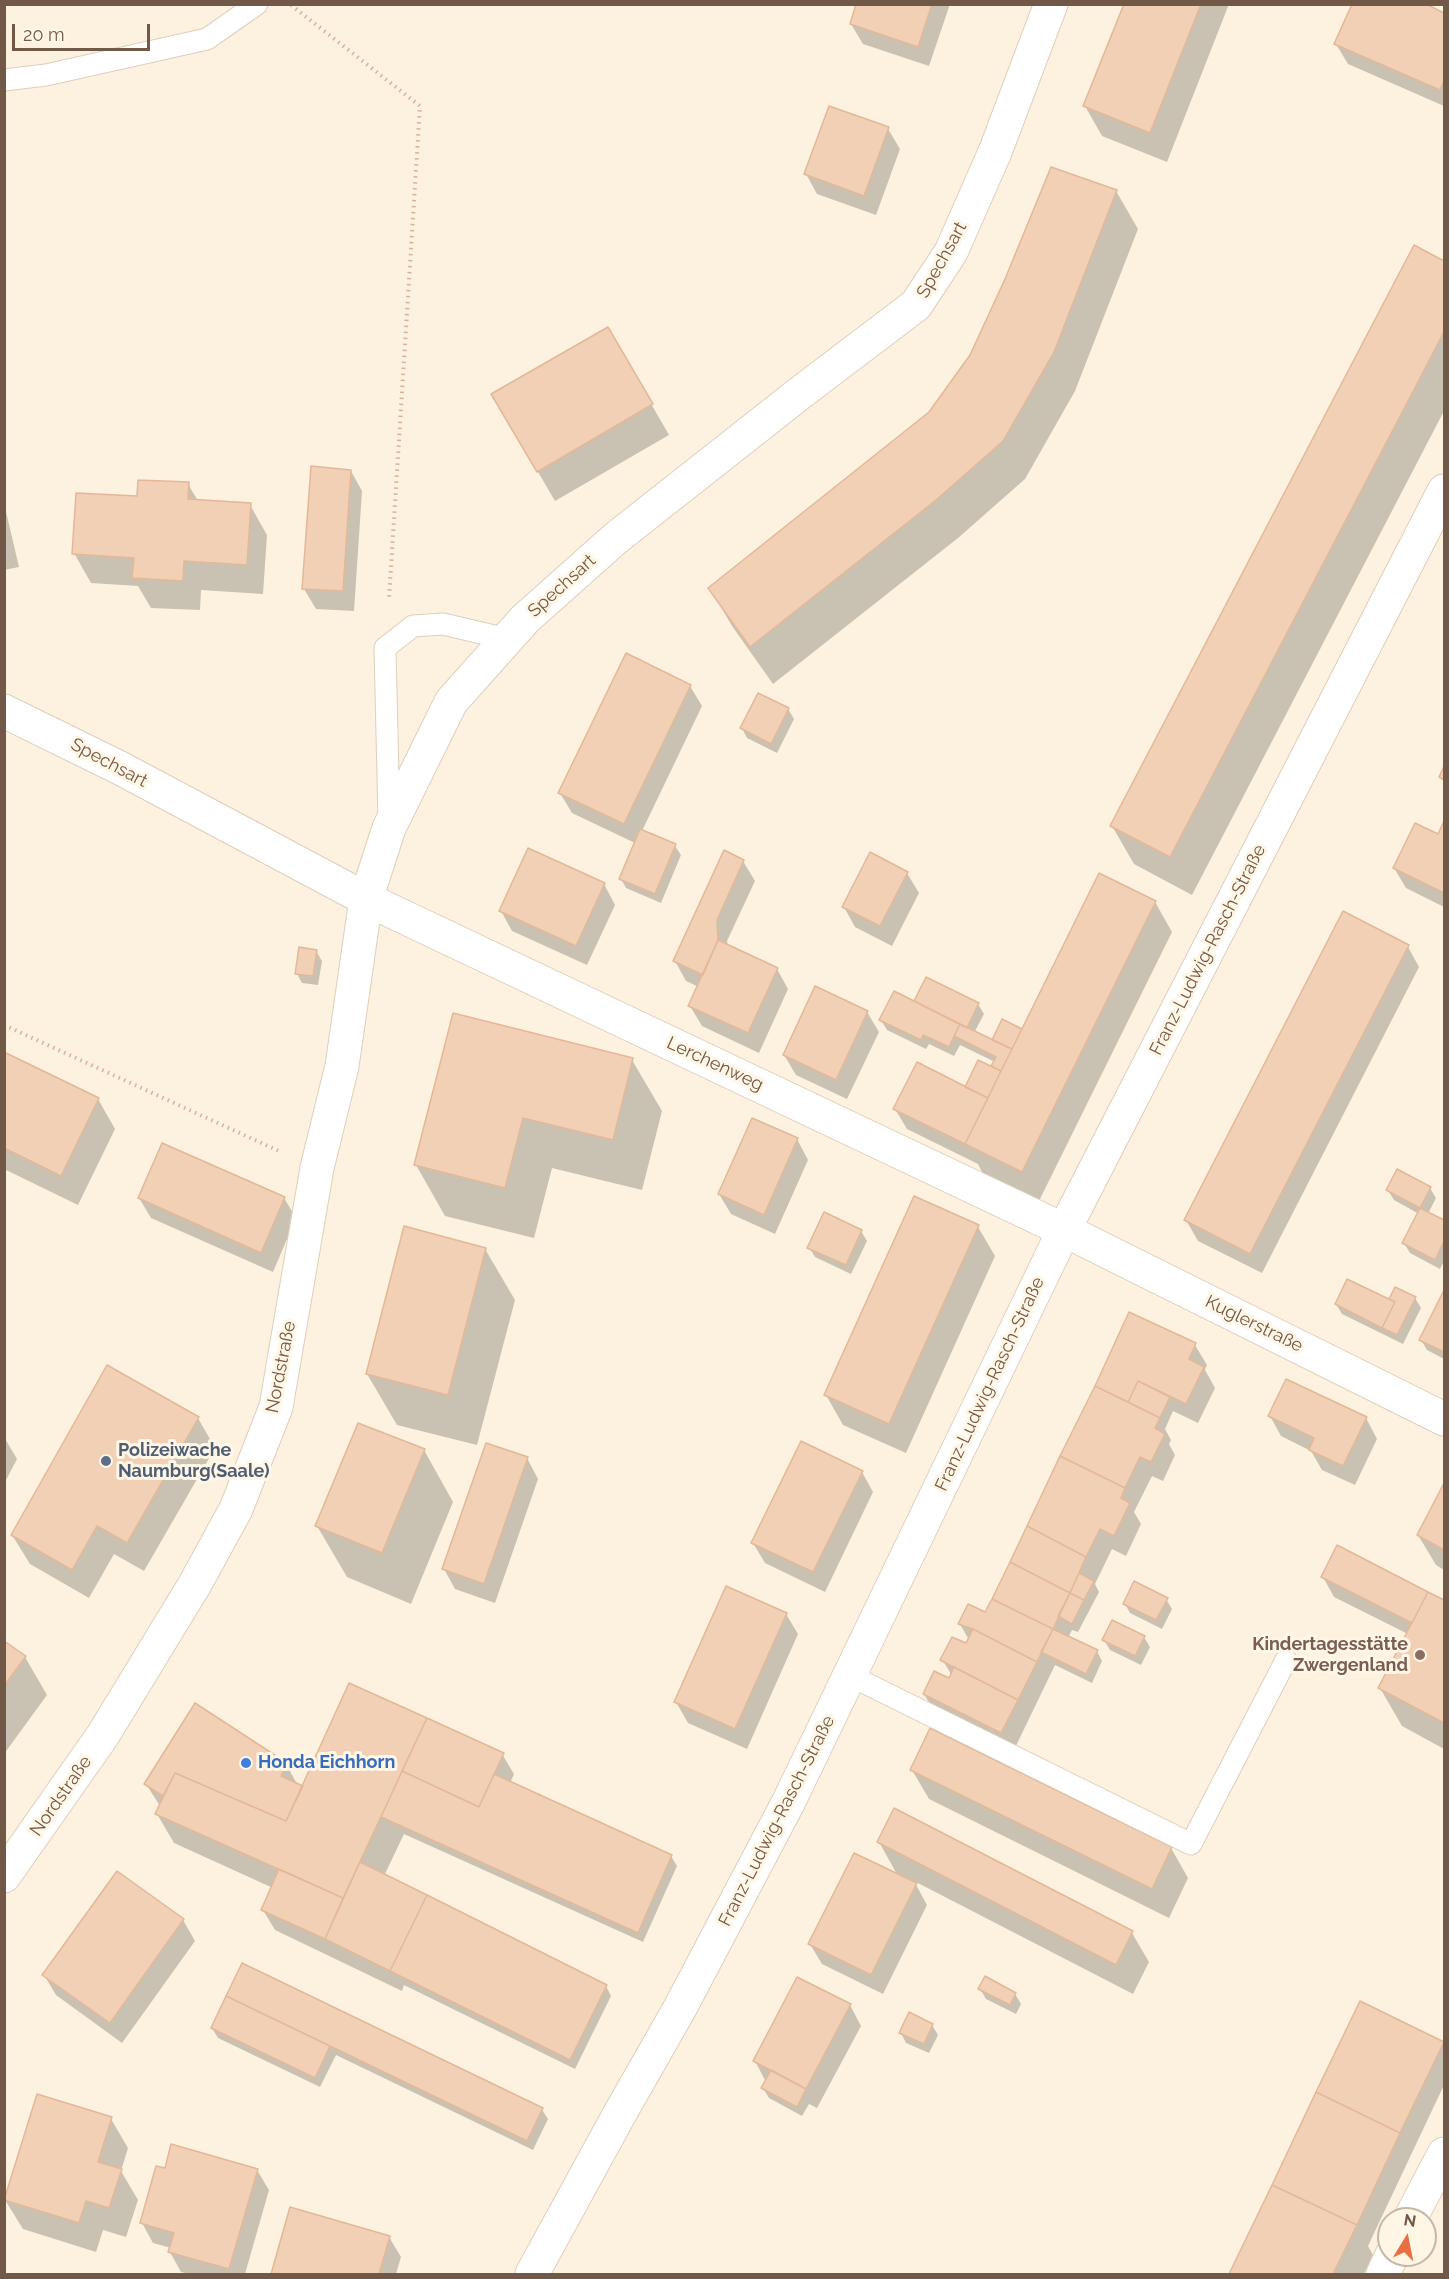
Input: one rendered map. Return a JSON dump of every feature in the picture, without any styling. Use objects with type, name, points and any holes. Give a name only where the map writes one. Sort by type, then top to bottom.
[{"type":"street","name":"Spechsart","points":[[4,711],[120,768],[366,899],[389,828],[451,702],[525,619],[616,538],[916,305],[951,252],[995,152],[1051,4]]},
{"type":"street","name":"Franz-Ludwig-Rasch-Straße","points":[[532,2274],[686,1997],[789,1802],[1064,1230],[1444,491]]},
{"type":"street","name":"Lerchenweg","points":[[366,899],[1064,1230]]},
{"type":"street","name":"Nordstraße","points":[[4,1876],[103,1735],[195,1584],[236,1509],[276,1407],[317,1168],[342,1065],[366,899]]},
{"type":"street","name":"Kuglerstraße","points":[[1064,1230],[1444,1419]]},
{"type":"street","points":[[1416,2207],[1444,2154]]},
{"type":"lane","points":[[4,80],[46,75],[207,39],[257,4]]},
{"type":"lane","points":[[389,828],[385,648],[413,626],[444,624],[507,639]]},
{"type":"lane","points":[[851,1676],[1191,1844],[1286,1660]]},
{"type":"path","points":[[290,4],[420,106],[395,534],[385,648]]},
{"type":"path","points":[[4,1025],[317,1168]]},
{"type":"building","points":[[856,4],[932,4],[918,47],[850,24]]},
{"type":"building","points":[[1124,4],[1201,4],[1150,133],[1083,106]]},
{"type":"building","points":[[1352,4],[1426,4],[1444,13],[1444,81],[1440,90],[1334,44]]},
{"type":"building","points":[[829,106],[889,127],[864,196],[804,174]]},
{"type":"building","points":[[1051,167],[1117,190],[1054,352],[1003,441],[936,500],[750,647],[708,588],[929,412],[970,355],[1005,279]]},
{"type":"building","points":[[1414,245],[1444,261],[1444,332],[1170,857],[1110,826]]},
{"type":"building","points":[[608,327],[653,404],[537,472],[491,394]]},
{"type":"building","points":[[311,466],[351,470],[343,591],[302,589]]},
{"type":"building","points":[[138,480],[189,482],[188,499],[251,503],[247,565],[184,561],[183,581],[132,578],[134,558],[72,554],[76,493],[137,496]]},
{"type":"building","points":[[626,653],[691,685],[624,824],[558,793]]},
{"type":"building","points":[[758,693],[789,708],[771,744],[740,728]]},
{"type":"building","points":[[1444,766],[1444,780],[1439,777]]},
{"type":"building","points":[[1444,821],[1444,893],[1393,868],[1415,823],[1438,834]]},
{"type":"building","points":[[640,829],[676,844],[655,894],[619,879]]},
{"type":"building","points":[[528,848],[605,883],[576,946],[499,911]]},
{"type":"building","points":[[724,850],[744,860],[717,920],[718,940],[703,975],[673,961]]},
{"type":"building","points":[[870,852],[908,872],[880,926],[842,907]]},
{"type":"building","points":[[1099,873],[1156,901],[1022,1172],[965,1144]]},
{"type":"building","points":[[1343,911],[1409,945],[1250,1254],[1184,1220]]},
{"type":"building","points":[[718,940],[778,968],[748,1033],[688,1006]]},
{"type":"building","points":[[299,947],[317,950],[313,976],[295,974]]},
{"type":"building","points":[[926,977],[979,1003],[967,1028],[914,1001]]},
{"type":"building","points":[[815,986],[868,1011],[836,1080],[783,1055]]},
{"type":"building","points":[[894,991],[960,1024],[949,1047],[923,1035],[921,1040],[879,1020]]},
{"type":"building","points":[[453,1013],[633,1058],[613,1140],[523,1118],[505,1188],[414,1165]]},
{"type":"building","points":[[1002,1019],[1022,1029],[1012,1049],[992,1040]]},
{"type":"building","points":[[960,1024],[1012,1049],[1001,1071],[991,1066],[996,1057],[954,1036]]},
{"type":"building","points":[[4,1052],[99,1098],[61,1176],[4,1148]]},
{"type":"building","points":[[978,1060],[1001,1071],[988,1098],[965,1087]]},
{"type":"building","points":[[917,1062],[988,1098],[965,1144],[893,1109]]},
{"type":"building","points":[[752,1118],[798,1138],[764,1215],[718,1194]]},
{"type":"building","points":[[162,1143],[285,1197],[261,1253],[138,1198]]},
{"type":"building","points":[[1397,1169],[1431,1187],[1420,1208],[1386,1190]]},
{"type":"building","points":[[914,1196],[979,1225],[889,1424],[824,1395]]},
{"type":"building","points":[[1420,1208],[1444,1220],[1444,1241],[1435,1260],[1402,1243]]},
{"type":"building","points":[[824,1212],[862,1230],[846,1265],[807,1248]]},
{"type":"building","points":[[404,1226],[486,1248],[448,1395],[366,1374]]},
{"type":"building","points":[[1347,1279],[1395,1302],[1382,1328],[1335,1304]]},
{"type":"building","points":[[1395,1287],[1416,1297],[1397,1335],[1382,1328],[1395,1302],[1389,1299]]},
{"type":"building","points":[[1444,1290],[1444,1352],[1419,1340]]},
{"type":"building","points":[[1129,1312],[1196,1343],[1189,1359],[1204,1367],[1186,1404],[1138,1381],[1128,1402],[1095,1386]]},
{"type":"building","points":[[107,1365],[199,1417],[127,1543],[97,1526],[72,1570],[11,1535]]},
{"type":"building","points":[[1286,1379],[1367,1417],[1343,1466],[1309,1450],[1314,1438],[1268,1416]]},
{"type":"building","points":[[1138,1381],[1170,1397],[1160,1418],[1128,1402]]},
{"type":"building","points":[[1095,1386],[1160,1418],[1155,1428],[1165,1434],[1151,1462],[1140,1457],[1125,1488],[1060,1456]]},
{"type":"building","points":[[358,1423],[425,1449],[382,1553],[315,1526]]},
{"type":"building","points":[[801,1441],[863,1471],[813,1572],[751,1543]]},
{"type":"building","points":[[486,1443],[528,1457],[484,1584],[442,1569]]},
{"type":"building","points":[[1060,1456],[1125,1488],[1121,1498],[1130,1503],[1114,1536],[1100,1529],[1086,1557],[1027,1526]]},
{"type":"building","points":[[1444,1483],[1444,1550],[1417,1535]]},
{"type":"building","points":[[1027,1526],[1086,1557],[1070,1593],[1010,1562]]},
{"type":"building","points":[[1337,1545],[1428,1592],[1412,1623],[1321,1577]]},
{"type":"building","points":[[1010,1562],[1070,1593],[1053,1629],[992,1599]]},
{"type":"building","points":[[1079,1573],[1094,1581],[1084,1600],[1070,1593]]},
{"type":"building","points":[[1134,1581],[1168,1598],[1156,1620],[1123,1604]]},
{"type":"building","points":[[726,1586],[787,1613],[735,1729],[674,1702]]},
{"type":"building","name":"Kindertagesstätte Zwergenland","points":[[1428,1592],[1444,1600],[1444,1723],[1378,1688]]},
{"type":"building","points":[[1070,1593],[1084,1600],[1072,1624],[1058,1616]]},
{"type":"building","points":[[992,1599],[1053,1629],[1037,1662],[973,1629],[958,1624],[968,1604],[985,1612]]},
{"type":"building","points":[[1112,1620],[1145,1636],[1135,1656],[1102,1640]]},
{"type":"building","points":[[973,1629],[1037,1662],[1018,1700],[940,1660],[952,1637],[966,1643]]},
{"type":"building","points":[[1053,1629],[1098,1650],[1086,1674],[1041,1652]]},
{"type":"building","points":[[4,1641],[26,1656],[4,1686]]},
{"type":"building","points":[[954,1667],[1018,1700],[1001,1733],[923,1694],[934,1671],[949,1678]]},
{"type":"building","points":[[349,1683],[427,1718],[343,1898],[155,1814],[175,1773],[286,1821]]},
{"type":"building","points":[[195,1703],[287,1763],[281,1776],[303,1786],[286,1821],[175,1773],[163,1796],[144,1784]]},
{"type":"building","points":[[427,1718],[504,1753],[479,1807],[402,1771]]},
{"type":"building","points":[[930,1728],[1172,1847],[1152,1889],[910,1770]]},
{"type":"building","points":[[402,1771],[479,1807],[494,1774],[672,1855],[638,1933],[381,1817]]},
{"type":"building","points":[[894,1808],[1133,1931],[1116,1965],[877,1842]]},
{"type":"building","points":[[854,1853],[917,1883],[871,1975],[808,1944]]},
{"type":"building","points":[[360,1862],[427,1895],[390,1971],[325,1939]]},
{"type":"building","points":[[279,1869],[343,1898],[325,1939],[261,1910]]},
{"type":"building","points":[[117,1871],[184,1919],[110,2023],[42,1975]]},
{"type":"building","points":[[427,1895],[607,1985],[570,2060],[390,1971]]},
{"type":"building","points":[[242,1963],[543,2108],[527,2141],[226,1996]]},
{"type":"building","points":[[985,1976],[1016,1993],[1010,2005],[978,1989]]},
{"type":"building","points":[[797,1977],[851,2004],[806,2089],[753,2061]]},
{"type":"building","points":[[226,1996],[330,2046],[315,2078],[211,2028]]},
{"type":"building","points":[[1360,2001],[1444,2042],[1400,2133],[1316,2092]]},
{"type":"building","points":[[909,2012],[933,2024],[924,2044],[899,2033]]},
{"type":"building","points":[[771,2070],[806,2089],[797,2107],[761,2088]]},
{"type":"building","points":[[1316,2092],[1400,2133],[1357,2225],[1272,2185]]},
{"type":"building","points":[[37,2094],[112,2117],[98,2162],[122,2169],[109,2208],[86,2201],[79,2223],[4,2200]]},
{"type":"building","points":[[171,2144],[258,2169],[229,2269],[168,2252],[174,2233],[140,2223],[156,2166],[165,2168]]},
{"type":"building","points":[[1272,2185],[1357,2225],[1333,2274],[1229,2274]]},
{"type":"building","points":[[290,2207],[390,2236],[379,2274],[271,2274]]},
{"type":"place","name":"Polizeiwache Naumburg(Saale)","points":[[106,1461]]},
{"type":"place","name":"Kindertagesstätte Zwergenland","points":[[1420,1655]]},
{"type":"place","name":"Honda Eichhorn","points":[[246,1763]]}]
